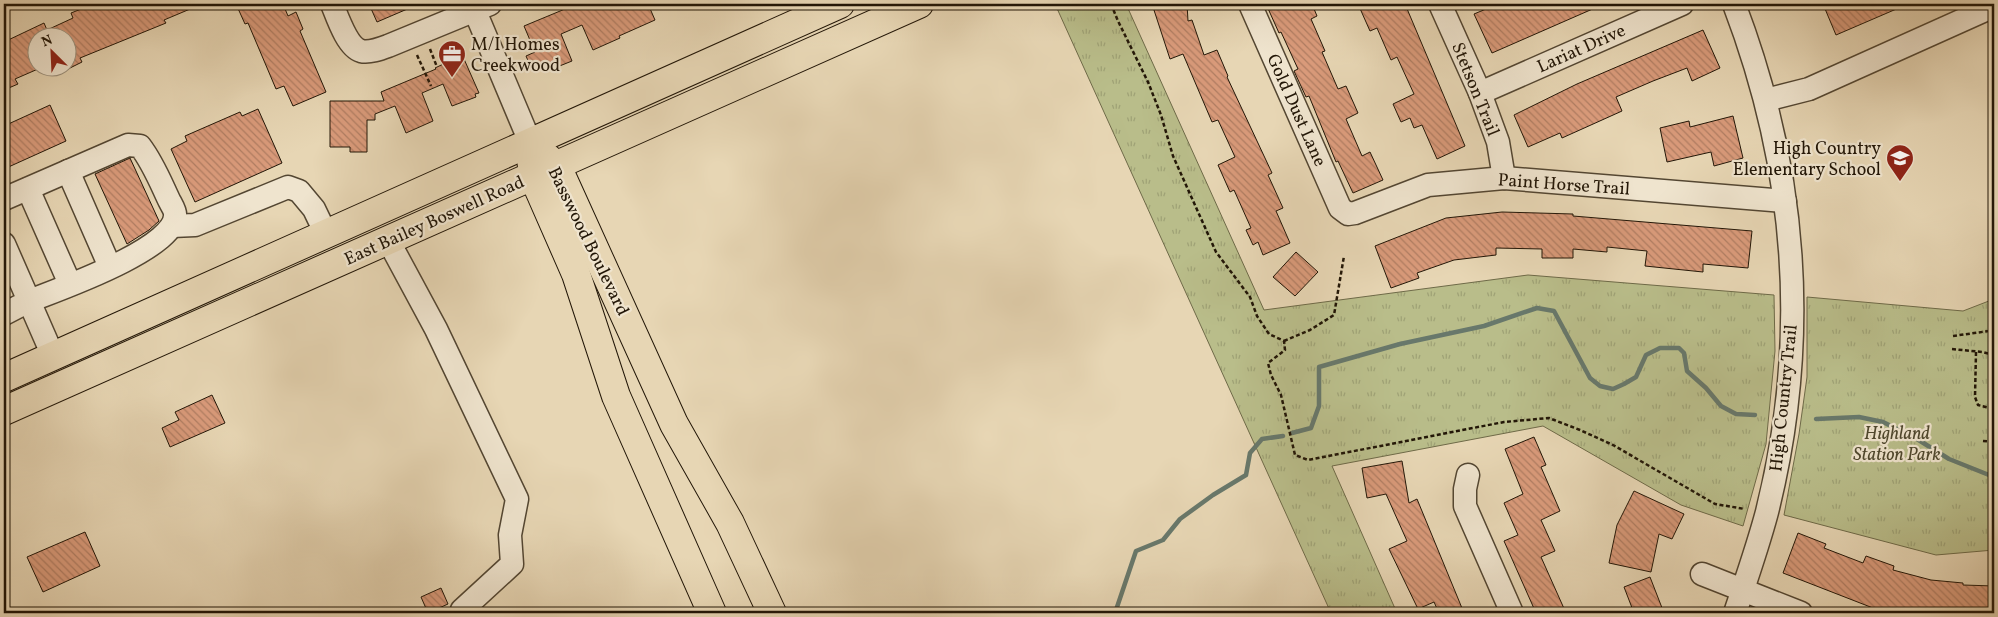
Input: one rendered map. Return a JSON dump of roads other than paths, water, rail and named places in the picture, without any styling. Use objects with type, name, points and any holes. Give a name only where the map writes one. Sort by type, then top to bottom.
[{"type":"main road","name":"East Bailey Boswell Road","points":[[4,378],[840,4]]},
{"type":"main road","name":"East Bailey Boswell Road","points":[[4,411],[919,4]]},
{"type":"main road","name":"Basswood Boulevard","points":[[530,142],[679,433],[733,530],[772,613]]},
{"type":"main road","name":"Basswood Boulevard","points":[[545,171],[616,396],[712,613]]},
{"type":"main road","points":[[326,234],[337,263]]},
{"type":"main road","points":[[53,356],[65,384]]},
{"type":"street","points":[[332,4],[352,45],[361,51],[388,46],[479,6],[530,142]]},
{"type":"street","name":"Gold Dust Lane","points":[[1250,4],[1340,208],[1348,214]]},
{"type":"street","name":"Stetson Trail","points":[[1440,4],[1480,93],[1498,142],[1504,178]]},
{"type":"street","name":"Lariat Drive","points":[[1480,93],[1682,4]]},
{"type":"street","name":"High Country Trail","points":[[1734,4],[1747,36],[1766,100],[1785,201],[1792,264],[1791,364],[1782,434],[1767,513],[1735,613]]},
{"type":"street","points":[[1766,100],[1808,89],[1994,6]]},
{"type":"street","points":[[4,199],[128,145],[140,146],[151,160],[175,214],[172,226],[160,240],[126,261],[4,314]]},
{"type":"street","points":[[68,171],[110,267]]},
{"type":"street","name":"Paint Horse Trail","points":[[1348,214],[1428,185],[1504,178],[1785,201]]},
{"type":"street","points":[[172,226],[195,226],[288,187],[299,191],[314,210],[326,234]]},
{"type":"street","points":[[28,189],[70,284]]},
{"type":"street","points":[[388,240],[436,329],[518,499],[510,535],[512,564],[462,610]]},
{"type":"street","points":[[4,244],[53,356]]},
{"type":"street","points":[[1468,475],[1465,489],[1465,506],[1512,613]]},
{"type":"street","points":[[1702,574],[1801,613]]},
{"type":"waterway","points":[[1292,433],[1311,428],[1319,406],[1319,367],[1400,344],[1484,326],[1537,308],[1554,311],[1590,378],[1600,386],[1613,389],[1624,384],[1636,377],[1646,355],[1660,348],[1679,348],[1684,353],[1687,371],[1706,388],[1721,406],[1736,414],[1755,415]]},
{"type":"waterway","points":[[1816,419],[1859,417],[1883,422],[1917,439],[1949,459],[1994,477]]},
{"type":"waterway","points":[[1115,613],[1136,551],[1163,540],[1180,519],[1213,495],[1246,475],[1250,453],[1262,439],[1283,436]]},
{"type":"place","name":"M/I Homes Creekwood","points":[[452,78]]},
{"type":"place","name":"High Country Elementary School","points":[[1900,182]]},
{"type":"park label","name":"Highland Station Park","points":[[1897,443]]}]
